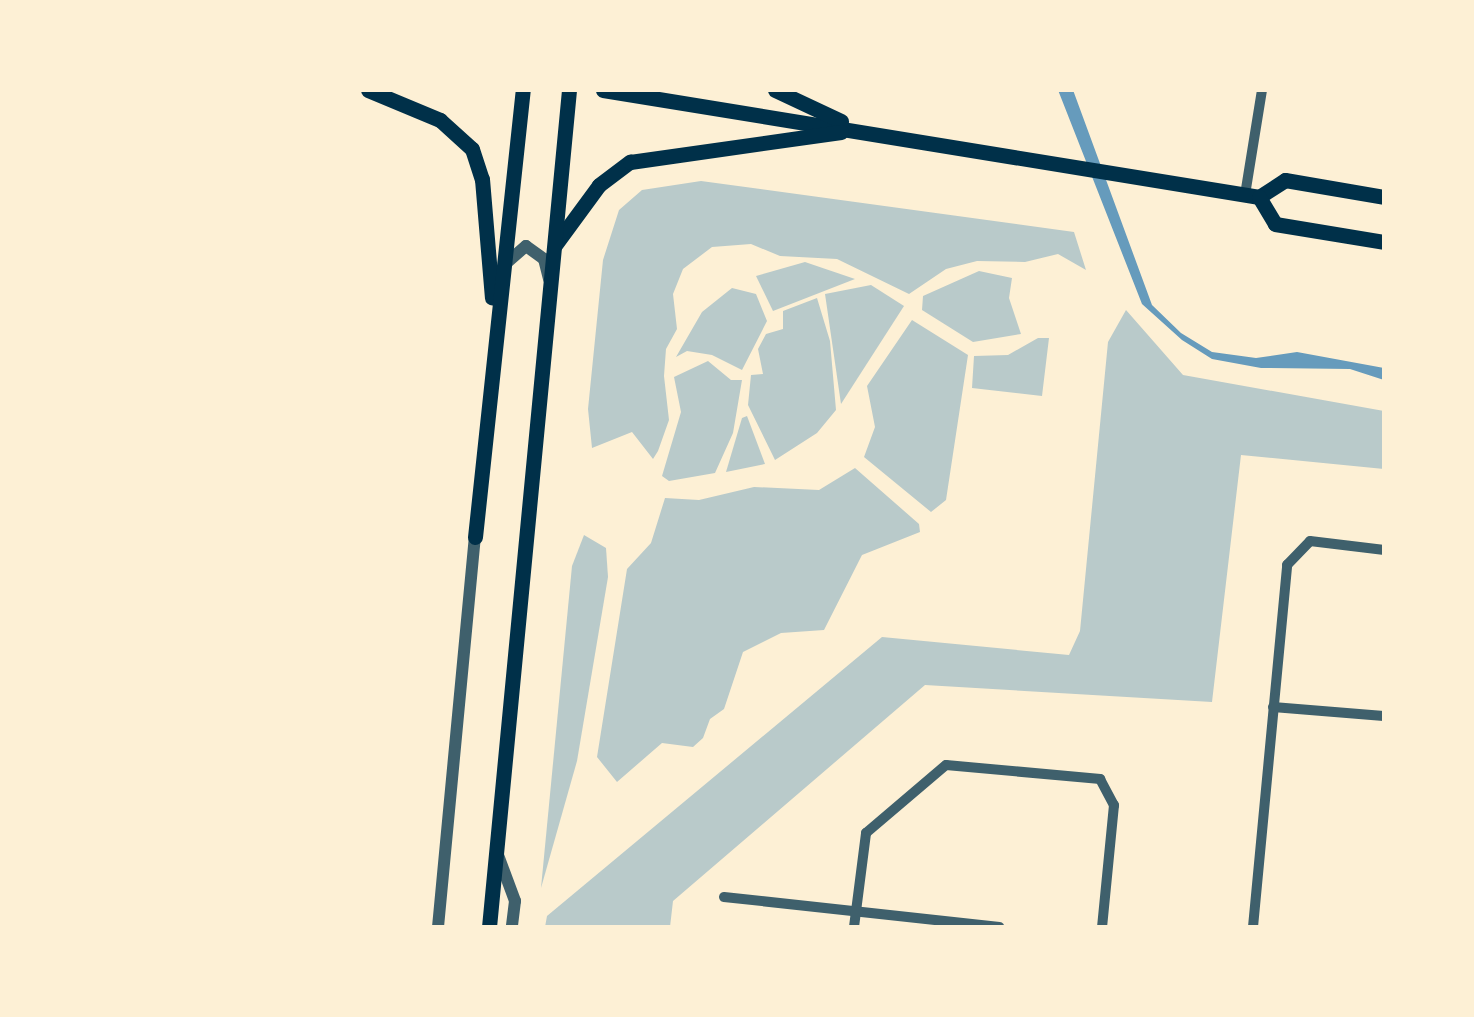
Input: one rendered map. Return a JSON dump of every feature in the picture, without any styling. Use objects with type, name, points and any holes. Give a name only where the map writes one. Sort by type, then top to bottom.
[{"type":"main road","points":[[368,90],[440,120],[472,150],[484,189],[494,337]]},
{"type":"main road","points":[[475,536],[523,90]]},
{"type":"main road","points":[[489,927],[568,90]]},
{"type":"main road","points":[[603,90],[1252,196],[1285,180],[1384,197]]},
{"type":"main road","points":[[775,90],[858,130]]},
{"type":"main road","points":[[553,248],[612,172],[640,158],[858,130]]},
{"type":"main road","points":[[1252,196],[1276,224],[1384,242]]},
{"type":"street","points":[[1252,196],[1262,90]]},
{"type":"street","points":[[502,269],[511,253],[526,246],[544,260],[550,282]]},
{"type":"street","points":[[438,927],[475,536]]},
{"type":"street","points":[[1253,927],[1287,565],[1299,548],[1310,541],[1384,550]]},
{"type":"street","points":[[1273,707],[1384,716]]},
{"type":"street","points":[[854,927],[866,833],[946,765],[1100,779],[1114,805],[1102,927]]},
{"type":"street","points":[[498,856],[515,901],[512,927]]},
{"type":"street","points":[[724,897],[999,927]]},
{"type":"shaded area","points":[[701,181],[1074,232],[1086,270],[1058,254],[1025,262],[977,261],[946,269],[909,294],[837,259],[780,256],[751,244],[712,247],[683,269],[673,294],[677,329],[666,349],[664,376],[669,420],[658,451],[653,459],[632,432],[592,448],[588,409],[603,260],[619,210],[642,190]]},
{"type":"shaded area","points":[[805,262],[855,279],[773,311],[756,276]]},
{"type":"shaded area","points":[[979,271],[1012,278],[1009,298],[1021,334],[973,342],[922,310],[923,296]]},
{"type":"shaded area","points":[[871,285],[904,306],[841,404],[825,294]]},
{"type":"shaded area","points":[[732,288],[756,294],[767,321],[742,370],[712,355],[687,351],[676,357],[702,312]]},
{"type":"shaded area","points":[[817,298],[830,341],[836,410],[817,433],[775,460],[748,405],[751,375],[763,374],[758,349],[766,334],[783,329],[783,311]]},
{"type":"shaded area","points":[[1126,310],[1183,375],[1384,411],[1384,469],[1241,455],[1212,702],[925,685],[673,901],[670,927],[545,927],[547,916],[882,637],[1069,655],[1080,631],[1108,342]]},
{"type":"shaded area","points":[[912,320],[968,355],[946,500],[931,512],[864,457],[875,427],[867,386]]},
{"type":"shaded area","points":[[1038,338],[1049,338],[1042,396],[972,388],[974,356],[1008,355]]},
{"type":"shaded area","points":[[708,361],[731,380],[742,380],[733,433],[715,473],[669,481],[662,476],[681,412],[674,377]]},
{"type":"shaded area","points":[[747,416],[765,464],[726,472],[742,418]]},
{"type":"shaded area","points":[[855,468],[919,524],[920,532],[862,555],[824,630],[781,633],[743,652],[724,709],[710,719],[703,738],[693,747],[662,743],[617,782],[597,757],[627,569],[651,543],[665,498],[699,500],[754,487],[819,490]]},
{"type":"shaded area","points":[[584,535],[606,548],[608,577],[577,761],[541,888],[572,566]]},
{"type":"water","points":[[1058,90],[1073,90],[1152,305],[1181,333],[1212,352],[1256,358],[1297,352],[1384,368],[1384,380],[1350,369],[1261,368],[1212,359],[1182,340],[1142,304]]}]
